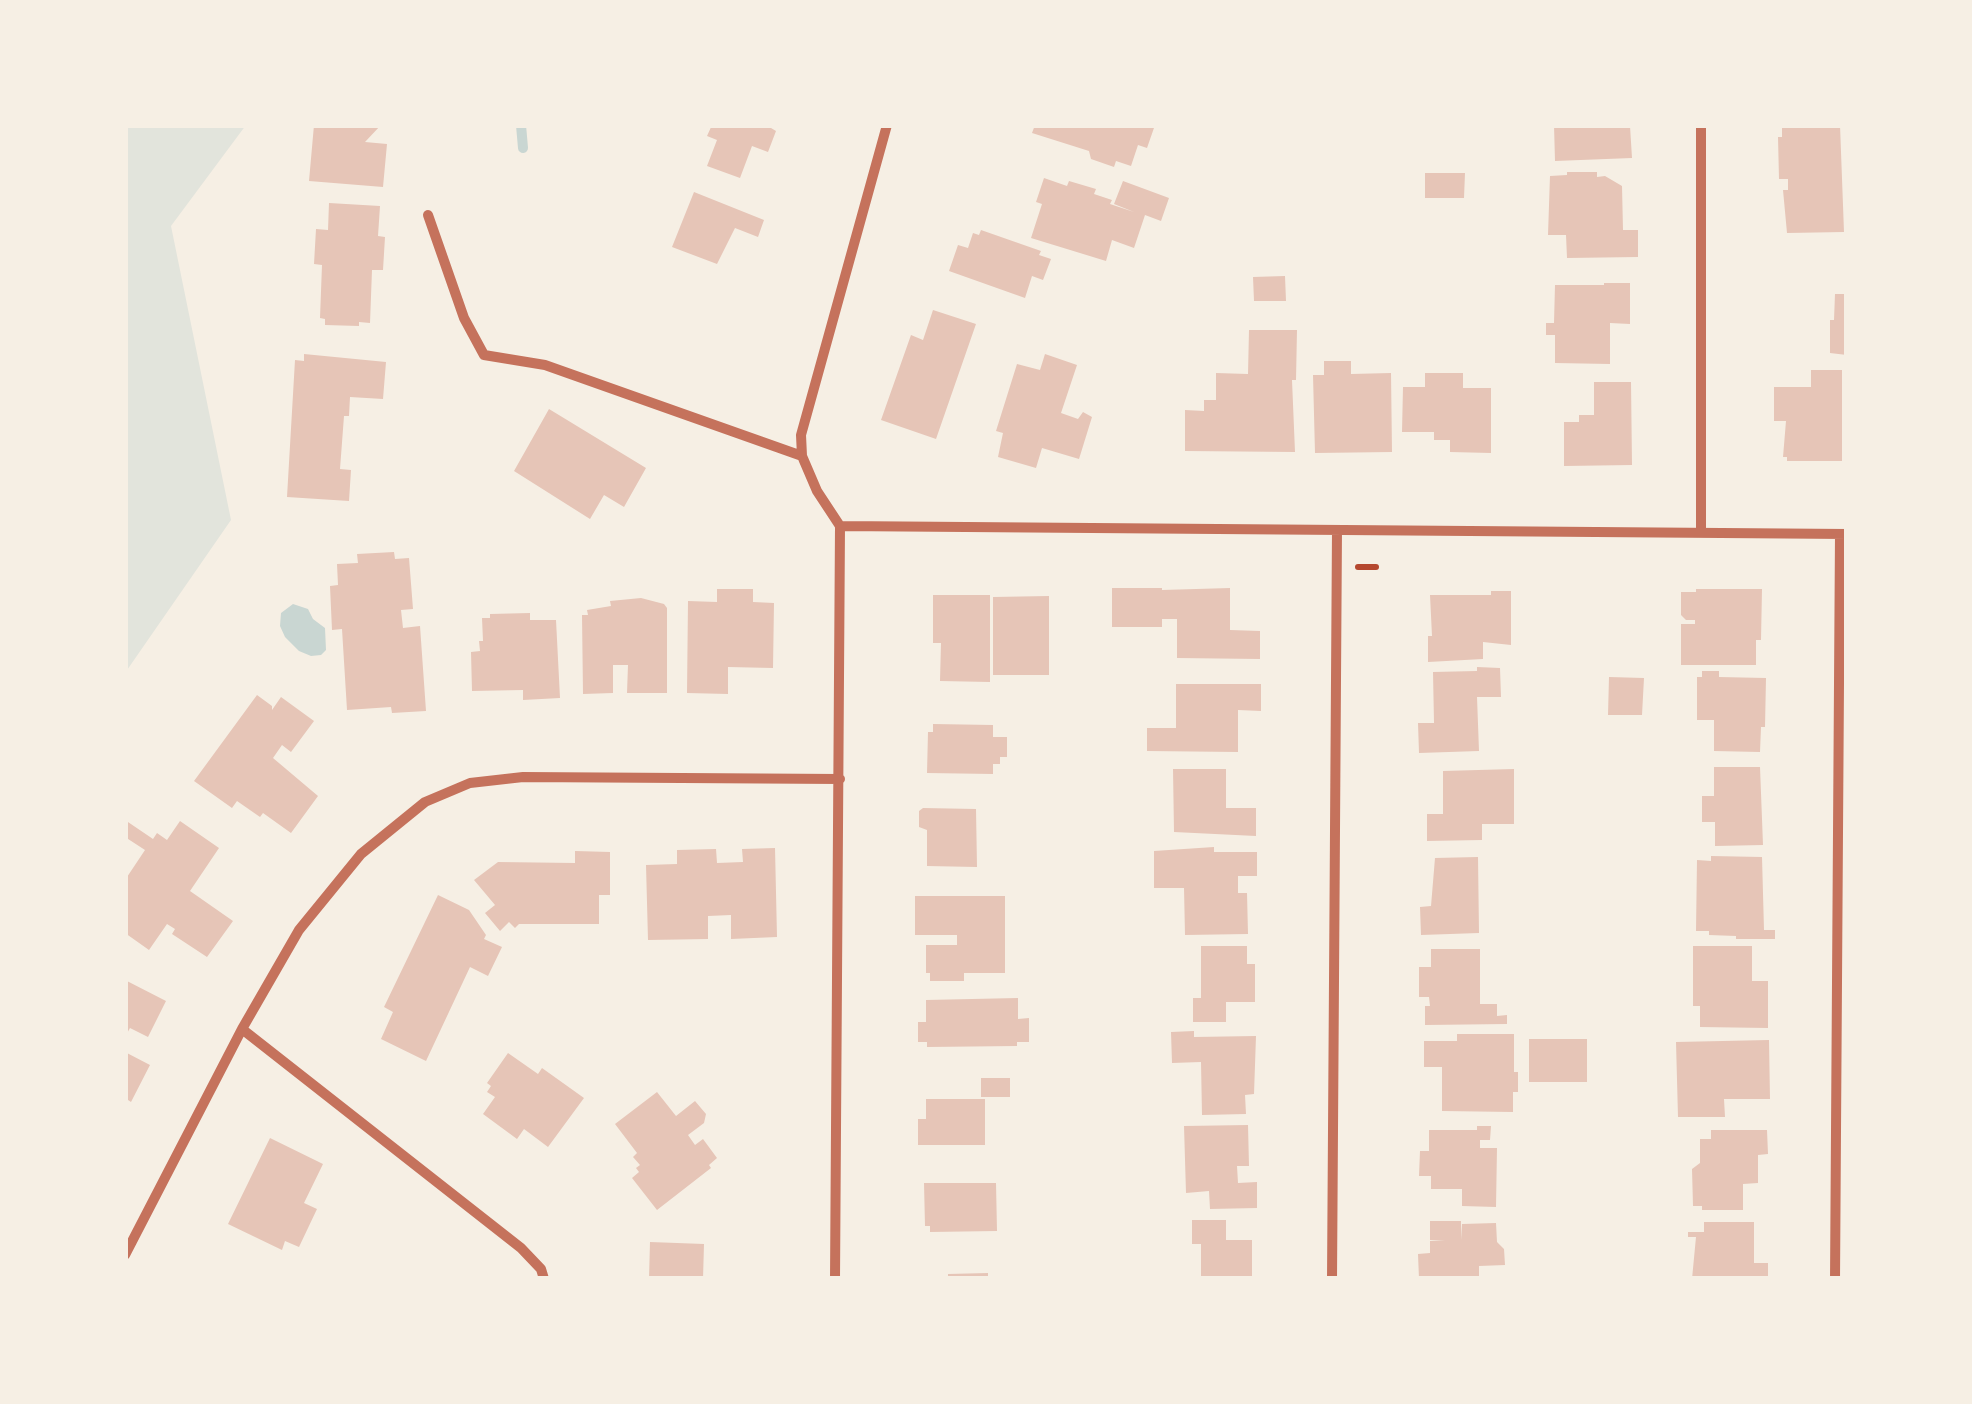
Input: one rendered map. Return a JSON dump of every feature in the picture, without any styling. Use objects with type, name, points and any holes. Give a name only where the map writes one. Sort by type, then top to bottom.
[{"type":"street","points":[[835,1279],[840,526],[817,491],[802,456],[801,434],[888,125]]},
{"type":"street","points":[[1701,125],[1701,533]]},
{"type":"street","points":[[428,216],[464,318],[484,355],[544,365],[802,456]]},
{"type":"street","points":[[840,526],[1844,534],[1835,1279]]},
{"type":"street","points":[[1332,1279],[1337,530]]},
{"type":"street","points":[[125,1256],[242,1029],[299,930],[361,854],[424,802],[470,783],[523,777],[840,779]]},
{"type":"street","points":[[242,1029],[521,1248],[541,1268],[544,1279]]},
{"type":"path","points":[[1356,567],[1376,567]]},
{"type":"shaded area","points":[[125,125],[246,125],[171,226],[231,520],[125,673]]},
{"type":"shaded area","points":[[293,604],[308,609],[325,628],[326,650],[321,655],[299,651],[285,637],[280,626],[281,613]]},
{"type":"building","points":[[314,125],[381,125],[365,142],[387,144],[383,187],[309,181]]},
{"type":"building","points":[[712,125],[766,125],[776,131],[768,152],[752,146],[740,178],[707,166],[717,140],[707,136]]},
{"type":"building","points":[[1035,125],[1155,125],[1147,148],[1138,145],[1131,166],[1116,161],[1114,167],[1091,159],[1089,151],[1032,133]]},
{"type":"building","points":[[1554,125],[1630,126],[1632,158],[1555,161]]},
{"type":"building","points":[[1782,125],[1840,125],[1844,232],[1787,233],[1783,190],[1788,190],[1788,179],[1779,179],[1778,137],[1782,137]]},
{"type":"building","points":[[1597,172],[1597,177],[1605,176],[1622,186],[1623,230],[1638,230],[1638,257],[1567,258],[1566,235],[1548,235],[1550,176]]},
{"type":"building","points":[[1425,173],[1465,173],[1464,198],[1425,198]]},
{"type":"building","points":[[1044,178],[1067,186],[1069,181],[1096,189],[1094,194],[1112,200],[1110,204],[1134,212],[1114,204],[1123,181],[1169,198],[1161,221],[1145,215],[1134,248],[1112,240],[1106,261],[1031,238],[1042,204],[1036,202]]},
{"type":"building","points":[[694,192],[764,220],[758,237],[735,228],[717,264],[672,247]]},
{"type":"building","points":[[329,203],[380,206],[378,236],[385,237],[383,270],[372,270],[370,323],[325,325],[325,319],[320,318],[322,265],[314,264],[316,229],[328,230]]},
{"type":"building","points":[[981,230],[1041,251],[1039,255],[1051,259],[1043,280],[1032,276],[1025,298],[949,271],[958,245],[968,248],[973,233],[979,235]]},
{"type":"building","points":[[1285,276],[1286,301],[1254,301],[1253,277]]},
{"type":"building","points":[[1630,283],[1630,324],[1610,323],[1610,364],[1555,363],[1555,335],[1546,335],[1546,323],[1554,323],[1555,285]]},
{"type":"building","points":[[1835,294],[1847,294],[1847,355],[1830,353]]},
{"type":"building","points":[[933,310],[976,324],[936,439],[881,420],[911,335],[923,340]]},
{"type":"building","points":[[1249,330],[1297,330],[1296,380],[1292,380],[1295,452],[1185,451],[1185,410],[1204,411],[1204,400],[1216,400],[1216,373],[1248,374]]},
{"type":"building","points":[[304,354],[386,362],[383,399],[350,397],[349,416],[344,416],[340,469],[351,470],[349,501],[287,497],[295,360],[304,361]]},
{"type":"building","points":[[1045,354],[1077,365],[1061,413],[1078,419],[1083,412],[1092,417],[1079,459],[1042,448],[1036,468],[998,457],[1003,433],[996,431],[1017,364],[1040,370]]},
{"type":"building","points":[[1324,361],[1351,361],[1351,374],[1391,373],[1392,452],[1315,453],[1313,375],[1324,375]]},
{"type":"building","points":[[1811,370],[1842,370],[1842,461],[1787,461],[1783,457],[1786,421],[1774,421],[1774,387],[1811,387]]},
{"type":"building","points":[[1425,373],[1463,373],[1463,388],[1491,388],[1491,453],[1450,452],[1450,440],[1434,440],[1434,432],[1402,432],[1403,387],[1425,387]]},
{"type":"building","points":[[1594,382],[1631,382],[1632,465],[1564,466],[1564,422],[1579,422],[1579,415],[1594,415]]},
{"type":"building","points":[[549,409],[646,468],[624,507],[604,495],[590,519],[514,471]]},
{"type":"building","points":[[394,552],[395,559],[409,558],[413,609],[401,610],[403,628],[420,626],[426,711],[392,713],[391,707],[347,710],[342,629],[332,630],[330,586],[338,585],[337,564],[358,563],[357,554]]},
{"type":"building","points":[[1112,588],[1230,588],[1230,630],[1260,631],[1260,659],[1177,658],[1177,619],[1162,619],[1162,627],[1112,627]]},
{"type":"building","points":[[717,589],[753,589],[753,602],[774,603],[773,668],[728,667],[728,694],[687,693],[688,601],[717,602]]},
{"type":"building","points":[[1762,589],[1761,640],[1756,640],[1756,665],[1681,665],[1681,624],[1695,624],[1695,620],[1686,620],[1681,615],[1681,592]]},
{"type":"building","points":[[1491,591],[1511,591],[1511,645],[1483,642],[1483,659],[1428,662],[1428,636],[1432,636],[1430,595],[1491,595]]},
{"type":"building","points":[[933,595],[990,595],[990,682],[940,681],[941,643],[933,643]]},
{"type":"building","points":[[1049,596],[1049,675],[993,675],[993,597]]},
{"type":"building","points":[[641,598],[667,608],[667,693],[627,693],[628,665],[613,665],[613,693],[583,694],[582,615],[588,615],[587,610],[611,606],[610,601]]},
{"type":"building","points":[[530,613],[530,620],[556,620],[560,698],[523,700],[523,690],[472,691],[471,652],[480,651],[482,618],[490,618],[490,614]]},
{"type":"building","points":[[1477,667],[1500,668],[1501,697],[1477,697],[1479,751],[1419,753],[1418,723],[1434,723],[1433,672],[1477,671]]},
{"type":"building","points":[[1702,671],[1719,671],[1719,677],[1766,678],[1760,752],[1714,751],[1714,720],[1697,720],[1697,677],[1702,677]]},
{"type":"building","points":[[1609,677],[1644,678],[1642,715],[1608,715]]},
{"type":"building","points":[[1176,684],[1261,684],[1261,711],[1238,710],[1238,752],[1147,751],[1147,728],[1176,728]]},
{"type":"building","points":[[257,695],[272,710],[281,697],[314,721],[291,752],[282,745],[273,758],[318,796],[291,833],[237,801],[232,808],[194,781]]},
{"type":"building","points":[[933,724],[993,725],[993,737],[1007,737],[1007,757],[1000,757],[1000,764],[993,764],[993,774],[927,773],[928,732],[933,732]]},
{"type":"building","points":[[1714,767],[1760,767],[1763,845],[1715,846],[1715,822],[1702,822],[1702,796],[1714,796]]},
{"type":"building","points":[[1173,769],[1226,769],[1226,808],[1256,808],[1256,836],[1174,832]]},
{"type":"building","points":[[1514,769],[1514,824],[1482,824],[1482,840],[1427,841],[1427,814],[1443,814],[1443,771]]},
{"type":"building","points":[[976,809],[977,867],[927,866],[927,830],[919,827],[919,811]]},
{"type":"building","points":[[125,820],[153,839],[157,833],[167,840],[180,821],[219,848],[190,891],[233,921],[207,957],[172,934],[175,929],[167,924],[149,950],[125,933],[125,880],[145,850],[125,837]]},
{"type":"building","points":[[1214,847],[1214,852],[1257,852],[1257,876],[1238,876],[1238,893],[1247,893],[1248,934],[1185,935],[1184,888],[1154,888],[1154,851]]},
{"type":"building","points":[[775,848],[777,937],[731,939],[731,915],[708,916],[708,939],[648,940],[646,865],[677,864],[677,850],[716,849],[717,863],[743,862],[742,849]]},
{"type":"building","points":[[575,851],[610,852],[610,895],[599,895],[599,924],[519,924],[515,928],[509,922],[500,931],[485,913],[495,905],[474,880],[498,862],[575,863]]},
{"type":"building","points":[[1711,856],[1762,857],[1764,930],[1775,930],[1775,939],[1736,939],[1696,931],[1697,860],[1711,861]]},
{"type":"building","points":[[1478,857],[1479,933],[1421,935],[1420,907],[1431,906],[1435,858]]},
{"type":"building","points":[[438,895],[469,910],[486,935],[484,939],[502,947],[488,976],[470,967],[426,1061],[381,1039],[393,1012],[384,1007]]},
{"type":"building","points":[[915,896],[1005,896],[1005,973],[964,973],[964,981],[930,981],[930,973],[926,973],[926,945],[957,945],[957,935],[915,935]]},
{"type":"building","points":[[1201,946],[1247,946],[1247,964],[1255,964],[1255,1002],[1226,1002],[1226,1022],[1193,1022],[1193,998],[1201,998]]},
{"type":"building","points":[[1693,946],[1752,946],[1752,981],[1768,981],[1768,1028],[1700,1027],[1700,1006],[1693,1006]]},
{"type":"building","points":[[1431,949],[1480,949],[1480,1004],[1497,1004],[1497,1016],[1507,1015],[1507,1024],[1425,1025],[1425,1006],[1430,1006],[1429,997],[1419,997],[1419,967],[1431,967]]},
{"type":"building","points":[[125,980],[166,1001],[148,1037],[130,1028],[125,1037]]},
{"type":"building","points":[[1018,998],[1018,1019],[1029,1018],[1029,1042],[1017,1042],[1017,1046],[927,1047],[927,1042],[918,1042],[918,1022],[926,1022],[926,1000]]},
{"type":"building","points":[[1194,1031],[1194,1037],[1256,1036],[1254,1094],[1245,1095],[1246,1114],[1202,1115],[1201,1062],[1172,1063],[1171,1032]]},
{"type":"building","points":[[1457,1034],[1514,1034],[1518,1092],[1513,1092],[1513,1112],[1442,1111],[1442,1067],[1424,1067],[1424,1041],[1457,1041]]},
{"type":"building","points":[[1529,1039],[1587,1039],[1587,1082],[1529,1082]]},
{"type":"building","points":[[1769,1040],[1770,1099],[1724,1099],[1725,1117],[1678,1117],[1676,1042]]},
{"type":"building","points":[[125,1052],[150,1065],[131,1102],[125,1098]]},
{"type":"building","points":[[508,1053],[538,1074],[542,1068],[584,1098],[548,1147],[524,1129],[517,1139],[483,1114],[495,1097],[487,1092],[491,1086],[487,1083]]},
{"type":"building","points":[[981,1078],[1010,1078],[1010,1097],[981,1097]]},
{"type":"building","points":[[657,1092],[676,1116],[695,1101],[706,1114],[704,1123],[688,1135],[695,1145],[703,1139],[717,1158],[709,1165],[711,1168],[657,1210],[632,1178],[639,1172],[636,1168],[640,1165],[633,1157],[637,1153],[615,1124]]},
{"type":"building","points":[[926,1099],[985,1099],[985,1145],[918,1145],[918,1119],[926,1119]]},
{"type":"building","points":[[1248,1125],[1249,1166],[1237,1166],[1238,1183],[1257,1182],[1257,1208],[1210,1209],[1209,1191],[1186,1193],[1184,1126]]},
{"type":"building","points":[[1477,1126],[1491,1126],[1490,1140],[1480,1140],[1480,1148],[1497,1148],[1496,1207],[1462,1206],[1462,1189],[1431,1189],[1431,1176],[1419,1176],[1420,1151],[1429,1151],[1429,1130],[1477,1130]]},
{"type":"building","points":[[1711,1130],[1767,1130],[1768,1154],[1758,1155],[1758,1183],[1743,1184],[1743,1210],[1702,1210],[1702,1206],[1693,1206],[1692,1169],[1700,1163],[1700,1139],[1711,1139]]},
{"type":"building","points":[[270,1138],[323,1164],[304,1203],[317,1209],[299,1247],[285,1241],[282,1250],[228,1224]]},
{"type":"building","points":[[924,1183],[996,1183],[997,1231],[930,1232],[930,1226],[925,1226]]},
{"type":"building","points":[[1192,1220],[1226,1220],[1226,1240],[1252,1240],[1252,1279],[1201,1279],[1201,1244],[1192,1244]]},
{"type":"building","points":[[1430,1221],[1461,1221],[1461,1240],[1462,1224],[1496,1223],[1497,1242],[1504,1249],[1505,1265],[1479,1266],[1479,1279],[1419,1279],[1418,1254],[1430,1253],[1430,1241],[1445,1241],[1430,1240]]},
{"type":"building","points":[[1704,1222],[1754,1222],[1754,1263],[1768,1263],[1768,1279],[1692,1279],[1696,1237],[1688,1237],[1688,1232],[1704,1232]]},
{"type":"building","points":[[650,1242],[704,1244],[703,1279],[649,1279]]},
{"type":"building","points":[[988,1273],[988,1279],[948,1279],[948,1274]]},
{"type":"waterway","points":[[521,125],[523,148]]}]
